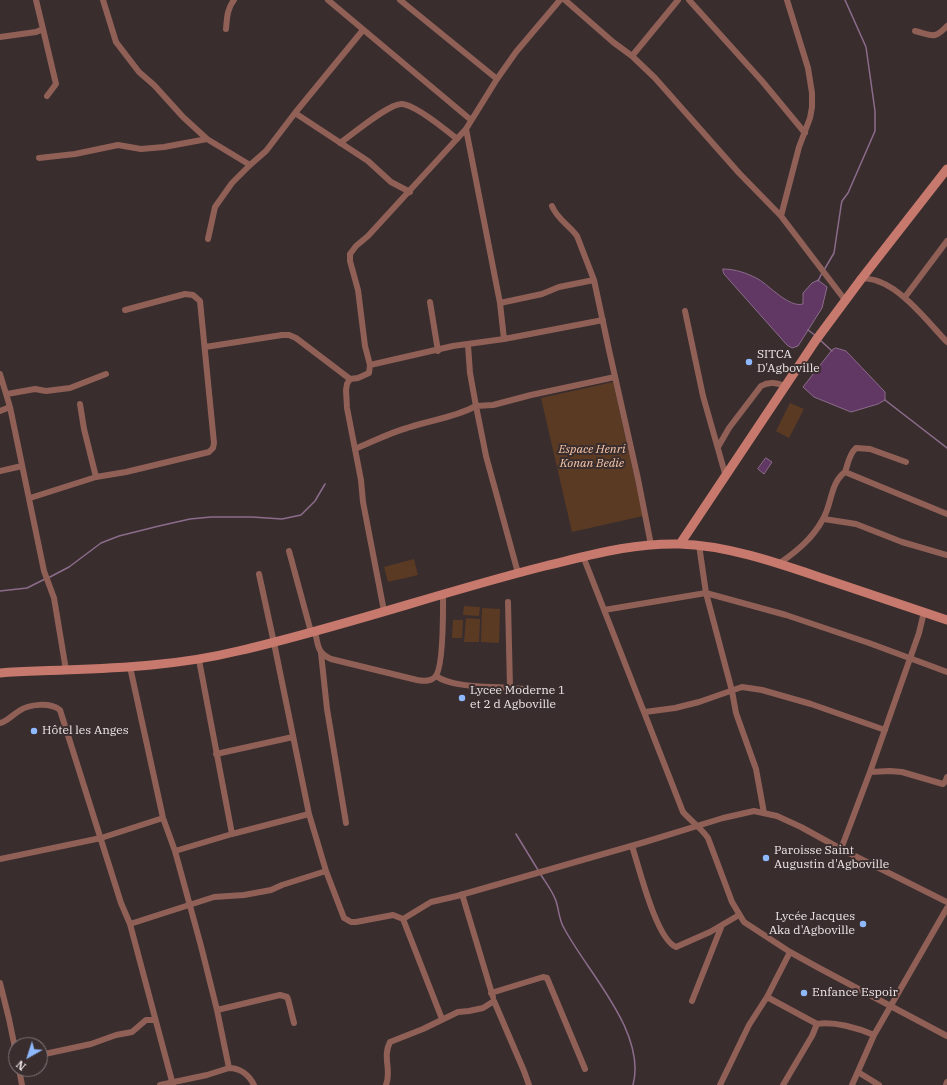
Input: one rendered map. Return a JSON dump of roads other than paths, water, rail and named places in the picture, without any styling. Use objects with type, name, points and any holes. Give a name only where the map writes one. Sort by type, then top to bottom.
[{"type":"main road","points":[[680,544],[845,300],[947,169]]},
{"type":"main road","points":[[0,673],[165,665],[199,660],[274,643],[518,573],[583,556],[617,548],[651,545],[699,545],[780,563],[947,620]]},
{"type":"street","points":[[36,0],[56,84],[47,96]]},
{"type":"street","points":[[103,0],[116,42],[139,72],[154,85],[183,117],[207,139],[250,165]]},
{"type":"street","points":[[226,29],[228,10],[234,0]]},
{"type":"street","points":[[328,0],[471,120]]},
{"type":"street","points":[[400,0],[497,79]]},
{"type":"street","points":[[205,347],[289,335],[296,338],[350,379],[358,378],[369,373],[370,366],[365,346],[358,290],[350,261],[350,254],[356,246],[368,236],[430,171],[466,130],[497,79],[516,52],[560,0]]},
{"type":"street","points":[[566,0],[613,42],[632,56],[655,78],[739,173],[782,216],[845,300]]},
{"type":"street","points":[[632,56],[678,0]]},
{"type":"street","points":[[689,0],[762,81],[805,133]]},
{"type":"street","points":[[782,216],[799,147],[810,118],[812,107],[812,92],[808,68],[787,0]]},
{"type":"street","points":[[915,31],[934,36],[947,26]]},
{"type":"street","points":[[0,37],[36,32],[43,29]]},
{"type":"street","points":[[208,239],[215,207],[232,183],[266,151],[363,30]]},
{"type":"street","points":[[340,143],[393,106],[402,104],[415,108],[457,139]]},
{"type":"street","points":[[295,113],[368,162],[391,182],[410,192]]},
{"type":"street","points":[[466,130],[500,303],[504,339]]},
{"type":"street","points":[[39,158],[75,154],[118,145],[141,149],[164,147],[207,139]]},
{"type":"street","points":[[552,206],[560,219],[576,236],[594,280],[651,545]]},
{"type":"street","points":[[905,297],[947,241]]},
{"type":"street","points":[[862,278],[882,282],[905,297],[947,342]]},
{"type":"street","points":[[500,303],[542,294],[559,287],[594,280]]},
{"type":"street","points":[[30,498],[96,477],[126,472],[209,452],[213,448],[214,443],[200,301],[193,296],[185,294],[125,310]]},
{"type":"street","points":[[430,302],[438,350]]},
{"type":"street","points":[[685,311],[704,396],[726,477]]},
{"type":"street","points":[[370,366],[454,346],[504,339],[603,320]]},
{"type":"street","points":[[468,345],[470,374],[486,456],[518,573]]},
{"type":"street","points":[[0,374],[10,407],[44,571],[54,598],[66,670]]},
{"type":"street","points":[[7,394],[35,389],[46,391],[70,388],[106,374]]},
{"type":"street","points":[[355,449],[406,428],[450,416],[476,406],[493,405],[614,377]]},
{"type":"street","points":[[350,379],[347,384],[347,408],[384,611]]},
{"type":"street","points":[[718,447],[761,386],[768,382],[786,386]]},
{"type":"street","points":[[80,404],[84,429],[96,477]]},
{"type":"street","points":[[0,411],[10,407]]},
{"type":"street","points":[[780,563],[809,540],[824,519],[837,481],[845,472],[849,458],[856,448],[870,449],[906,462]]},
{"type":"street","points":[[0,471],[22,466]]},
{"type":"street","points":[[845,472],[947,514]]},
{"type":"street","points":[[824,519],[856,524],[885,534],[902,542],[947,555]]},
{"type":"street","points":[[699,545],[706,592],[732,691],[736,713],[756,769],[764,813]]},
{"type":"street","points":[[289,551],[321,654],[327,709],[346,823]]},
{"type":"street","points":[[583,556],[683,812],[708,838],[732,902],[744,922],[790,952],[890,1007],[947,1036]]},
{"type":"street","points":[[259,574],[309,814],[326,871],[344,918],[351,922],[393,915],[403,919],[442,1019]]},
{"type":"street","points":[[604,610],[706,592],[786,615],[869,643],[947,672]]},
{"type":"street","points":[[321,654],[331,659],[348,664],[417,680],[424,681],[436,676],[443,634],[443,595]]},
{"type":"street","points":[[508,602],[510,688]]},
{"type":"street","points":[[841,848],[910,659],[924,612]]},
{"type":"street","points":[[199,660],[232,834]]},
{"type":"street","points":[[130,667],[163,818],[175,851],[218,1010],[229,1068]]},
{"type":"street","points":[[436,676],[442,681],[474,686],[541,691]]},
{"type":"street","points":[[645,712],[675,708],[699,702],[742,687],[762,690],[811,704],[885,730]]},
{"type":"street","points":[[0,723],[7,720],[21,709],[31,706],[53,706],[60,710],[121,903],[130,924],[173,1083]]},
{"type":"street","points":[[216,754],[293,737]]},
{"type":"street","points":[[870,772],[902,772],[943,784],[947,777]]},
{"type":"street","points":[[403,919],[431,902],[632,846],[698,827],[723,818],[754,811],[777,816],[801,827],[947,902]]},
{"type":"street","points":[[175,851],[232,834],[309,814]]},
{"type":"street","points":[[0,859],[101,838],[163,818]]},
{"type":"street","points":[[632,846],[643,884],[656,919],[668,941],[672,945],[676,947],[710,932],[739,915]]},
{"type":"street","points":[[130,924],[214,897],[244,895],[271,890],[326,871]]},
{"type":"street","points":[[462,894],[491,993],[529,1085]]},
{"type":"street","points":[[852,1085],[874,1035],[947,908]]},
{"type":"street","points":[[692,1001],[722,924]]},
{"type":"street","points":[[720,1085],[749,1025],[767,997],[790,952]]},
{"type":"street","points":[[491,993],[543,977],[547,978],[585,1069]]},
{"type":"street","points":[[0,983],[13,1037]]},
{"type":"street","points":[[218,1010],[280,995],[288,999],[294,1023]]},
{"type":"street","points":[[767,997],[817,1024],[823,1023],[846,1026],[874,1035]]},
{"type":"street","points":[[386,1085],[386,1056],[390,1042],[462,1011],[483,1008],[494,1001]]},
{"type":"street","points":[[48,1053],[91,1044],[116,1035],[132,1032],[146,1020],[155,1020]]},
{"type":"street","points":[[783,1085],[812,1036],[817,1024]]},
{"type":"street","points":[[160,1085],[207,1075],[229,1068],[236,1068],[252,1080],[254,1085]]},
{"type":"street","points":[[858,1072],[879,1085]]},
{"type":"waterway","points":[[824,270],[834,253],[842,201],[848,193],[875,131],[875,111],[866,47],[845,0]]},
{"type":"waterway","points":[[818,281],[822,273]]},
{"type":"waterway","points":[[808,330],[816,336]]},
{"type":"waterway","points":[[820,340],[832,351]]},
{"type":"waterway","points":[[885,400],[947,448]]},
{"type":"waterway","points":[[48,578],[69,567],[101,543],[119,536],[159,526],[190,519],[211,517],[282,519],[301,515],[315,501],[325,484]]},
{"type":"waterway","points":[[0,591],[27,588],[45,579]]},
{"type":"waterway","points":[[516,834],[538,870]]},
{"type":"waterway","points":[[541,875],[555,898],[564,928],[600,983],[623,1024],[631,1044],[635,1065],[633,1085]]},
{"type":"place","name":"SITCA D'Agboville","points":[[749,362]]},
{"type":"place","name":"Lycee Moderne 1 et 2 d Agboville","points":[[462,698]]},
{"type":"place","name":"Hôtel les Anges","points":[[34,731]]},
{"type":"place","name":"Paroisse Saint Augustin d'Agboville","points":[[766,858]]},
{"type":"place","name":"Lycée Jacques Aka d'Agboville","points":[[863,924]]},
{"type":"place","name":"Enfance Espoir","points":[[804,993]]},
{"type":"park label","name":"Espace Henri Konan Bedie","points":[[592,457]]}]
